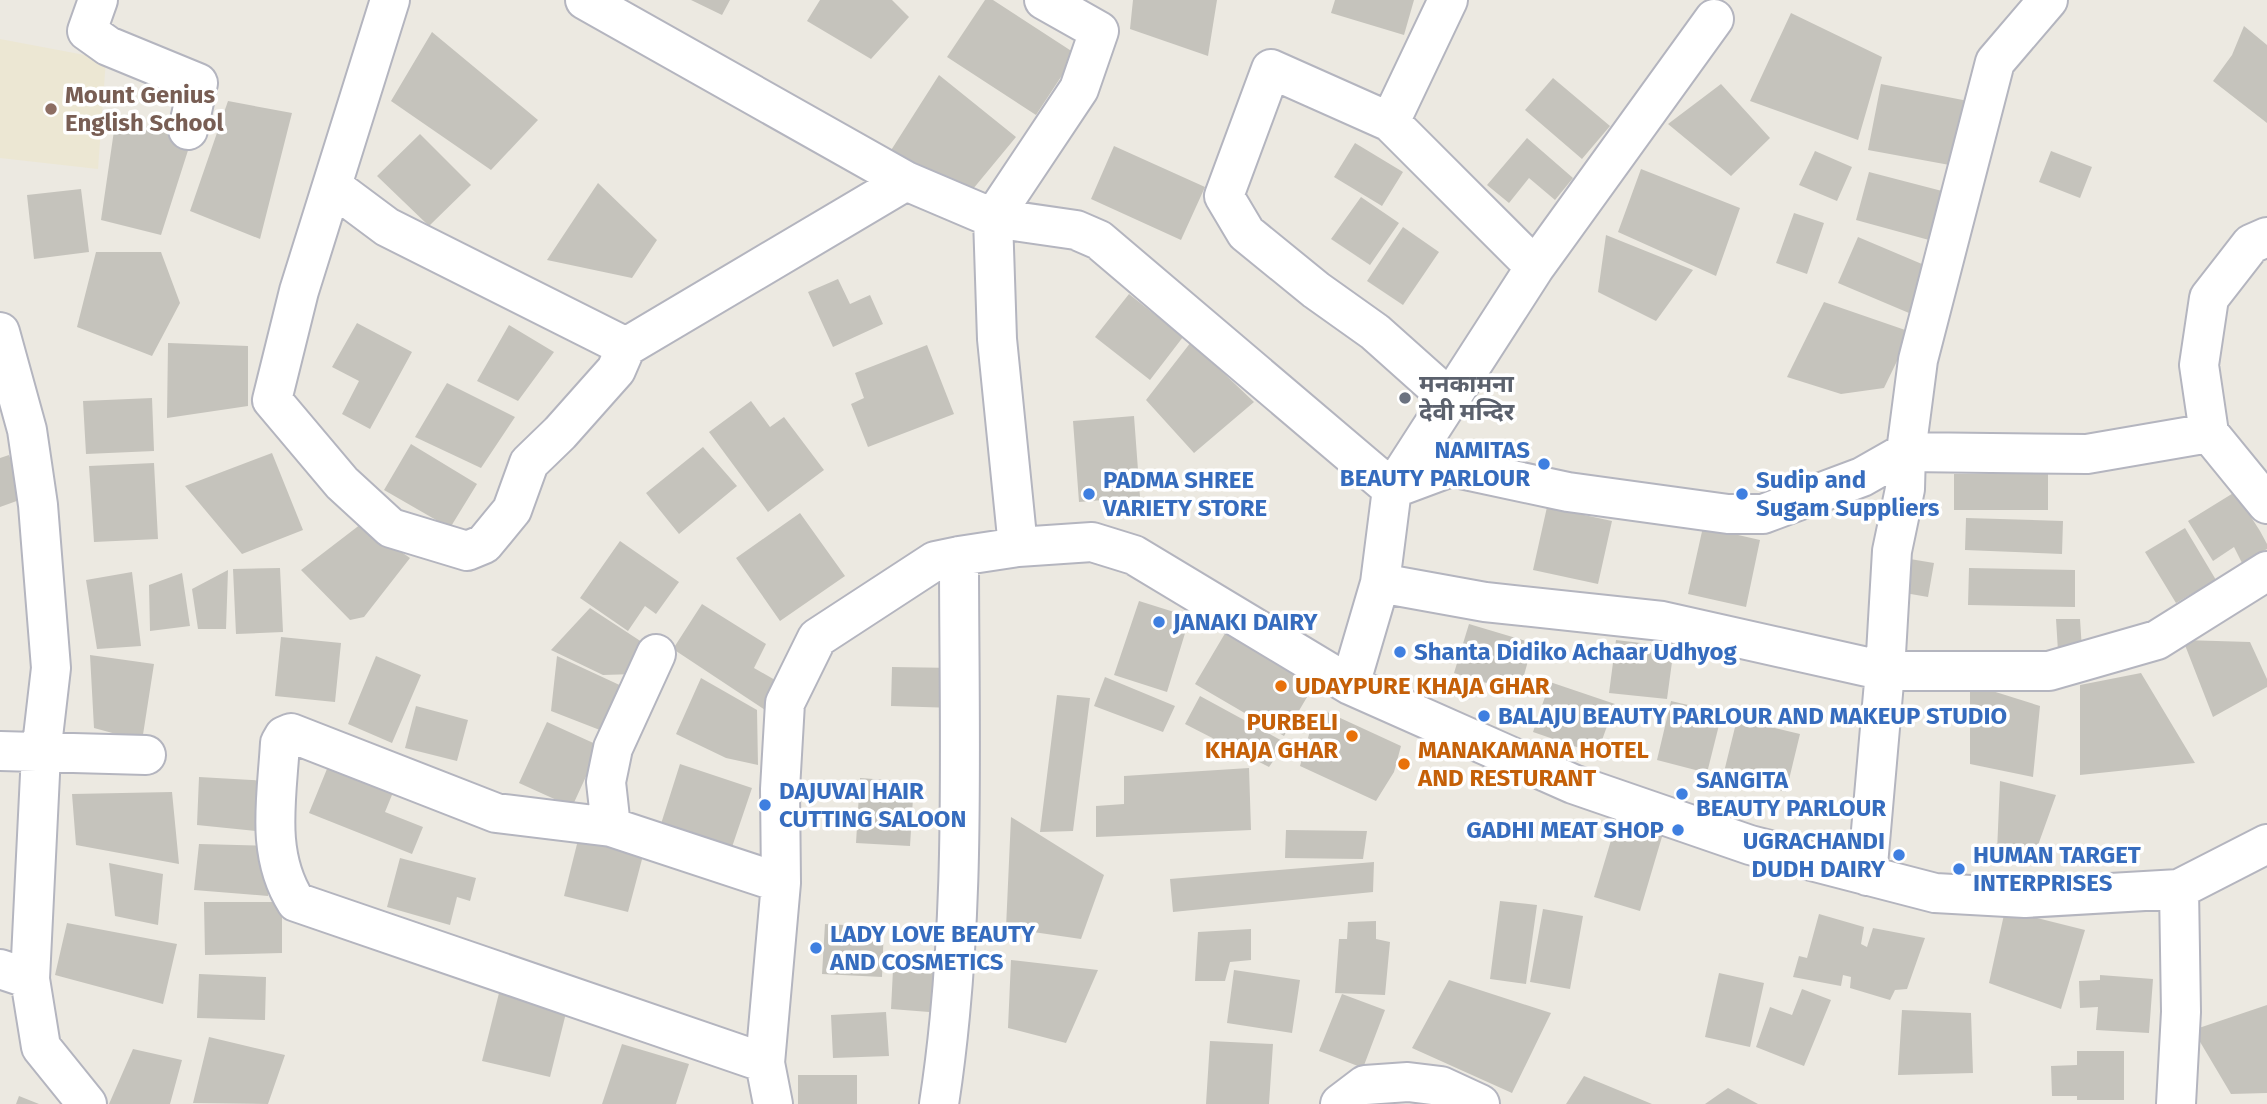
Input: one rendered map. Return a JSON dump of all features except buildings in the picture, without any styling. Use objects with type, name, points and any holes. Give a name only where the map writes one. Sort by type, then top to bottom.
[{"type":"street","points":[[98,0],[87,31],[108,46],[198,83],[188,130]]},
{"type":"street","points":[[390,0],[299,291],[272,400],[342,483],[391,528],[467,551],[484,544],[512,510],[529,463],[561,433],[616,370],[626,347],[906,181]]},
{"type":"street","points":[[585,0],[906,181],[993,218],[1076,230],[1099,240],[1392,489]]},
{"type":"street","points":[[1018,547],[996,339],[993,218],[1079,89],[1099,31],[1044,0]]},
{"type":"street","points":[[1390,122],[1448,0]]},
{"type":"street","points":[[1867,876],[1885,671],[1892,551],[1905,489],[1906,452],[1919,360],[1995,62],[2048,0]]},
{"type":"street","points":[[1350,685],[1380,583],[1392,489],[1535,267],[1714,19]]},
{"type":"street","points":[[1450,399],[1375,332],[1316,290],[1246,233],[1224,196],[1271,69],[1390,122],[1535,267]]},
{"type":"street","points":[[332,186],[387,227],[626,347]]},
{"type":"street","points":[[2267,237],[2251,244],[2209,298],[2199,365],[2209,433],[2267,504]]},
{"type":"street","points":[[0,332],[27,430],[38,505],[51,668],[15,974],[41,1047],[87,1104]]},
{"type":"street","points":[[1392,489],[1451,467],[1568,492],[1728,514],[1763,514],[1862,477],[1906,452],[2087,454],[2209,433]]},
{"type":"street","points":[[773,1104],[765,1063],[781,883],[780,789],[785,703],[817,638],[935,561],[958,556],[1018,547],[1093,542],[1134,555],[1350,685],[1573,784],[1750,845],[1935,892],[2025,898],[2179,889],[2267,844]]},
{"type":"street","points":[[939,1104],[945,1066],[958,896],[958,556]]},
{"type":"street","points":[[1380,583],[1485,602],[1662,621],[1885,671],[2049,671],[2157,640],[2267,571]]},
{"type":"street","points":[[611,827],[606,782],[613,748],[656,654]]},
{"type":"street","points":[[765,1063],[296,902],[287,883],[274,839],[280,743],[284,736],[291,733],[496,813],[611,827],[781,883]]},
{"type":"street","points":[[0,751],[146,755]]},
{"type":"street","points":[[2176,1104],[2181,1012],[2179,889]]},
{"type":"street","points":[[1340,1104],[1365,1085],[1408,1082],[1441,1086],[1480,1104]]},
{"type":"shaded area","name":"Mount Genius English School","points":[[0,39],[106,59],[98,169],[0,158]]},
{"type":"place","name":"Mount Genius English School","points":[[51,109]]},
{"type":"place","name":"मनकामना देवी मन्दिर","points":[[1405,398]]},
{"type":"place","name":"NAMITAS BEAUTY PARLOUR","points":[[1544,464]]},
{"type":"place","name":"PADMA SHREE VARIETY STORE","points":[[1089,494]]},
{"type":"place","name":"Sudip and Sugam Suppliers","points":[[1742,494]]},
{"type":"place","name":"JANAKI DAIRY","points":[[1159,622]]},
{"type":"place","name":"Shanta Didiko Achaar Udhyog","points":[[1400,652]]},
{"type":"place","name":"UDAYPURE KHAJA GHAR","points":[[1281,686]]},
{"type":"place","name":"BALAJU BEAUTY PARLOUR AND MAKEUP STUDIO","points":[[1484,716]]},
{"type":"place","name":"PURBELI KHAJA GHAR","points":[[1352,736]]},
{"type":"place","name":"MANAKAMANA HOTEL AND RESTURANT","points":[[1404,764]]},
{"type":"place","name":"SANGITA BEAUTY PARLOUR","points":[[1682,794]]},
{"type":"place","name":"DAJUVAI HAIR CUTTING SALOON","points":[[765,805]]},
{"type":"place","name":"GADHI MEAT SHOP","points":[[1678,830]]},
{"type":"place","name":"UGRACHANDI DUDH DAIRY","points":[[1899,855]]},
{"type":"place","name":"HUMAN TARGET INTERPRISES","points":[[1959,869]]},
{"type":"place","name":"LADY LOVE BEAUTY AND COSMETICS","points":[[816,948]]}]
